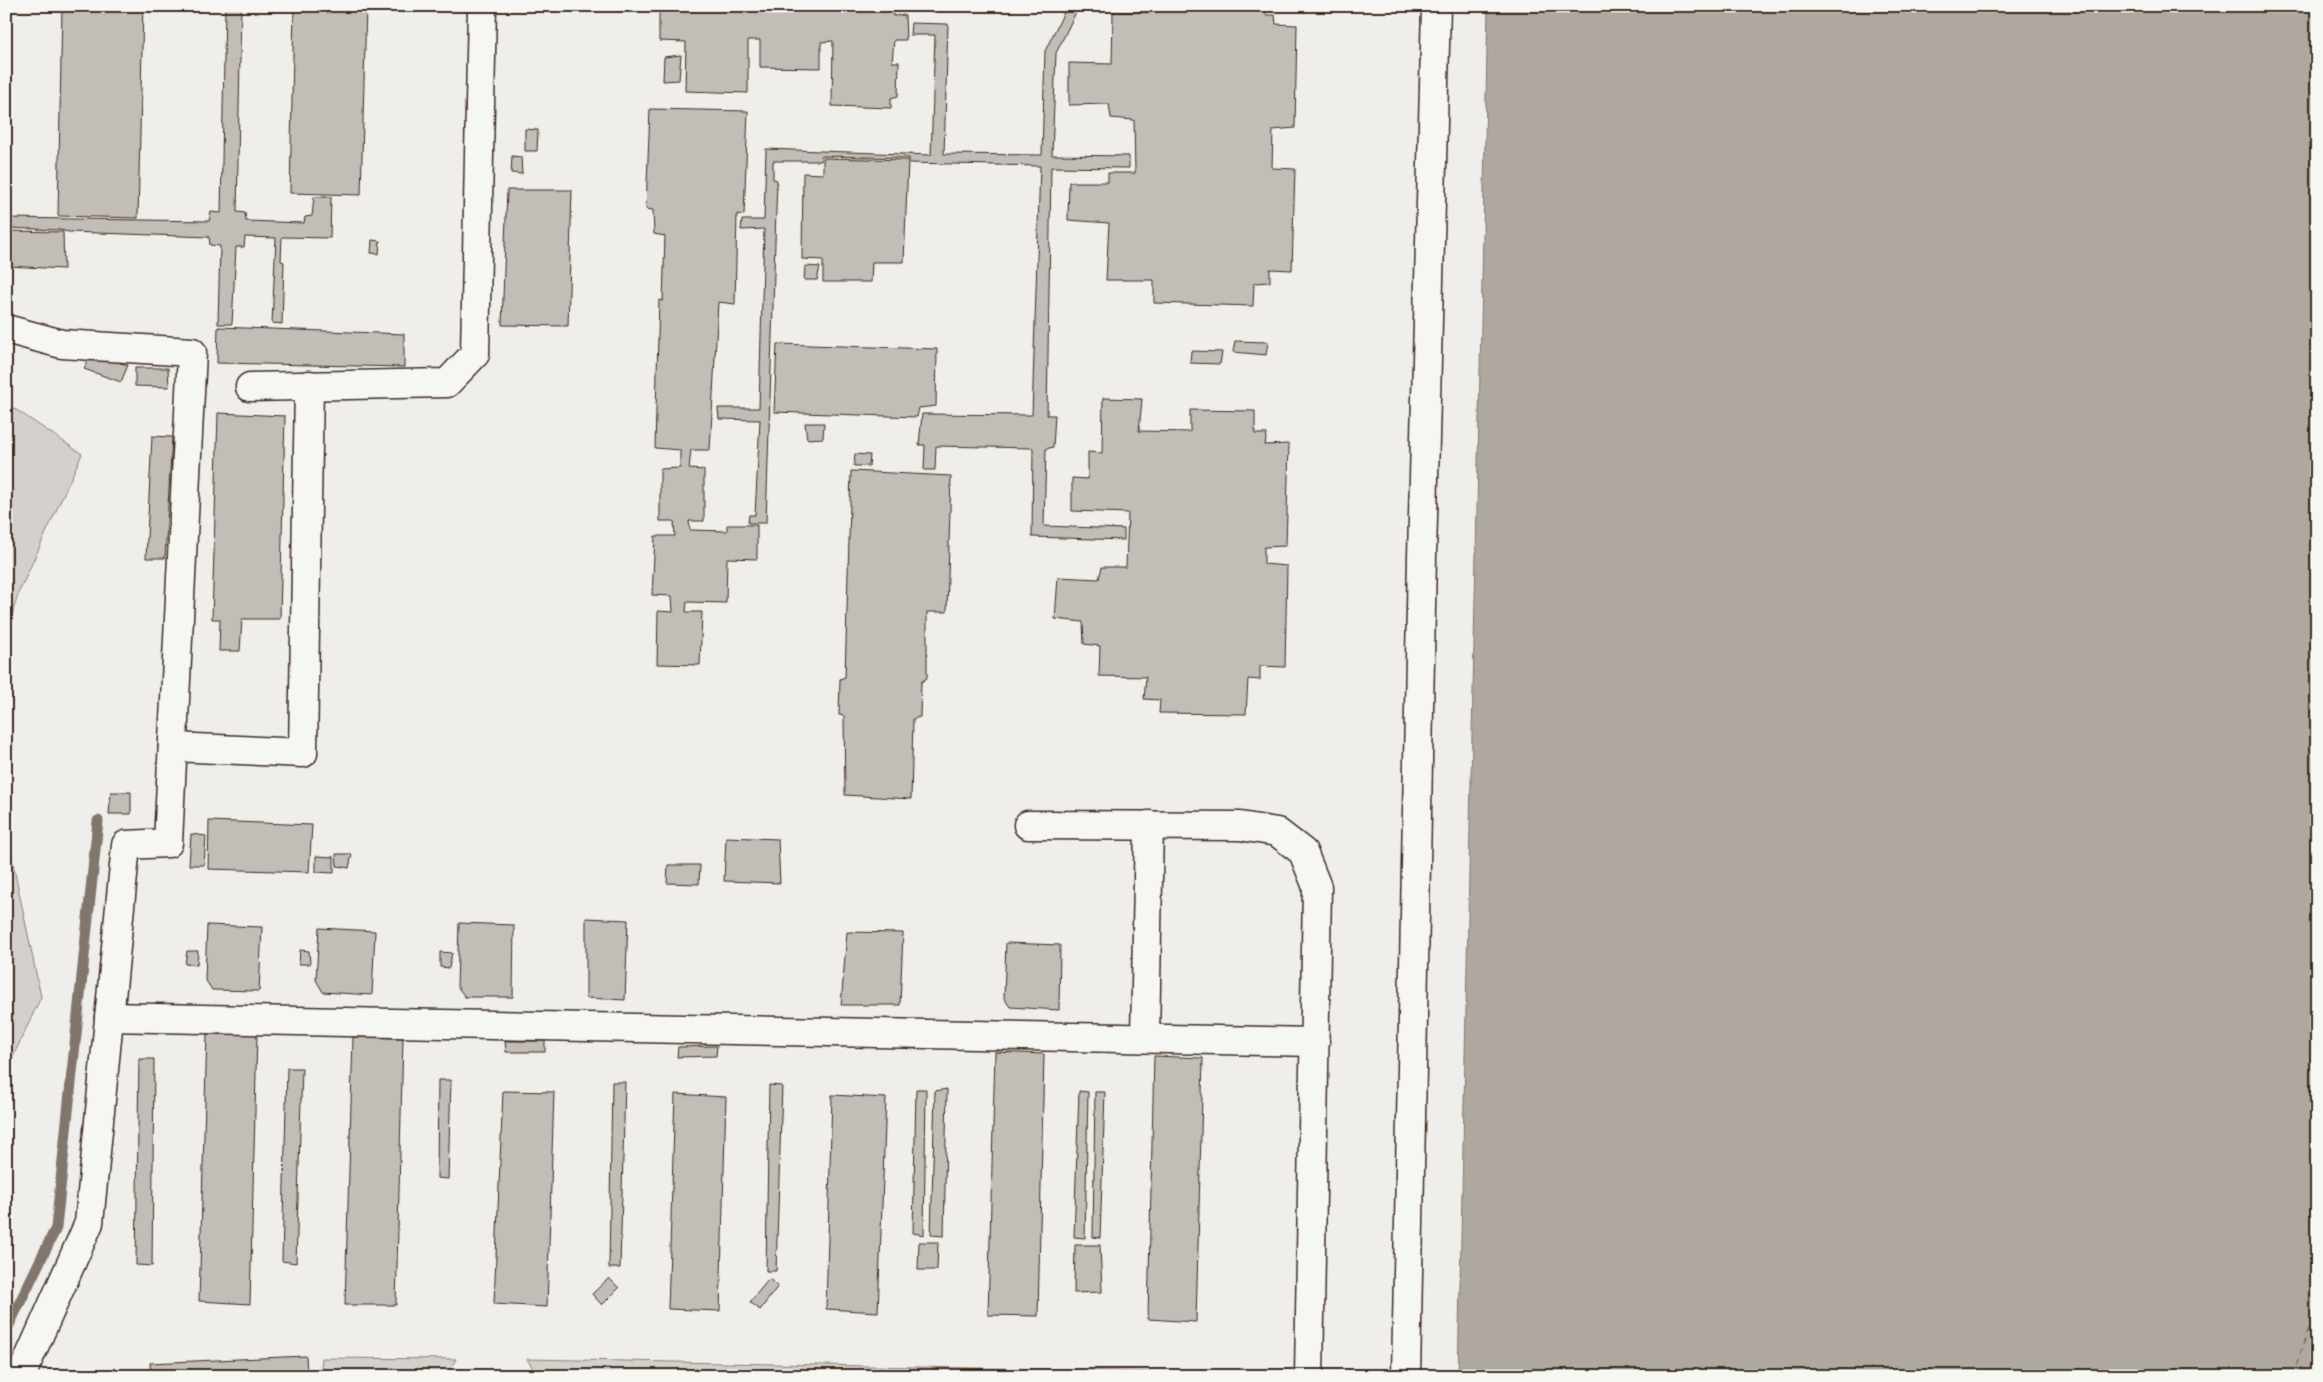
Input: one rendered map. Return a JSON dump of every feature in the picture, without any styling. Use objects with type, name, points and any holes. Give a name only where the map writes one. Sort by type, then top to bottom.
[{"type":"street","points":[[250,386],[447,384],[475,354],[482,6]]},
{"type":"street","points":[[1406,1376],[1421,566],[1436,6]]},
{"type":"street","points":[[6,328],[62,344],[192,352],[168,843],[126,845],[89,1223],[21,1376]]},
{"type":"street","points":[[173,747],[304,753],[309,386]]},
{"type":"street","points":[[1028,825],[1240,826],[1277,832],[1303,852],[1317,887],[1310,1376]]},
{"type":"street","points":[[1145,1038],[1150,825]]},
{"type":"street","points":[[109,1017],[1315,1042]]},
{"type":"shaded area","points":[[1488,6],[2317,6],[2317,1376],[1458,1376]]},
{"type":"shaded area","points":[[6,403],[82,454],[19,592],[6,633]]},
{"type":"shaded area","points":[[6,830],[41,997],[6,1071]]},
{"type":"shaded area","points":[[322,1358],[456,1359],[446,1376],[320,1376]]},
{"type":"shaded area","points":[[527,1359],[1260,1374],[1259,1376],[538,1376]]},
{"type":"building","points":[[62,6],[143,6],[138,218],[58,216]]},
{"type":"building","points":[[225,6],[241,6],[237,212],[245,213],[246,221],[304,223],[305,217],[312,216],[314,197],[331,197],[330,238],[282,237],[281,261],[284,262],[282,324],[272,323],[276,238],[245,237],[244,247],[236,247],[232,324],[218,324],[220,246],[210,245],[209,237],[6,228],[6,218],[209,221],[211,212],[221,213]]},
{"type":"building","points":[[294,6],[366,6],[361,195],[290,193]]},
{"type":"building","points":[[659,6],[894,6],[893,16],[905,15],[906,40],[894,40],[892,62],[899,62],[898,96],[891,98],[891,108],[832,106],[833,41],[821,42],[821,68],[760,67],[760,40],[748,40],[748,93],[685,91],[686,42],[659,41]]},
{"type":"building","points":[[1067,6],[1079,6],[1056,53],[1052,155],[1129,156],[1129,168],[1051,167],[1047,415],[1055,415],[1053,447],[1046,449],[1044,526],[1124,529],[1124,540],[1032,537],[1033,448],[936,446],[935,470],[924,470],[925,445],[919,445],[922,414],[1032,415],[1040,166],[909,163],[909,158],[821,156],[821,161],[773,161],[773,179],[777,180],[766,523],[748,523],[749,515],[755,515],[760,420],[719,419],[718,408],[759,408],[764,229],[741,230],[742,220],[764,220],[766,149],[931,155],[935,35],[910,35],[911,23],[948,24],[944,154],[1042,155],[1045,51]]},
{"type":"building","points":[[1159,6],[1266,6],[1266,15],[1275,15],[1276,24],[1297,25],[1295,128],[1273,130],[1272,168],[1295,169],[1292,270],[1270,269],[1270,282],[1254,283],[1253,306],[1154,303],[1154,280],[1106,280],[1109,223],[1068,220],[1069,182],[1108,182],[1108,173],[1135,173],[1134,120],[1111,118],[1109,104],[1069,105],[1069,63],[1112,64],[1113,12],[1159,12]]},
{"type":"building","points":[[681,55],[679,80],[663,81],[664,57]]},
{"type":"building","points":[[650,109],[748,111],[744,215],[737,214],[735,304],[718,302],[710,450],[691,450],[689,469],[704,470],[704,521],[689,521],[690,530],[727,531],[727,525],[757,525],[757,559],[727,558],[726,603],[687,602],[686,612],[702,612],[700,665],[657,664],[658,611],[673,612],[672,596],[652,595],[655,536],[675,536],[674,521],[660,521],[660,469],[680,468],[680,450],[655,448],[659,300],[663,301],[665,236],[654,234],[653,210],[646,209]]},
{"type":"building","points":[[525,129],[538,130],[537,151],[525,151]]},
{"type":"building","points":[[512,156],[521,157],[522,174],[511,173]]},
{"type":"building","points":[[823,158],[908,160],[904,262],[872,262],[871,282],[823,282],[823,260],[802,259],[803,173],[823,174]]},
{"type":"building","points":[[507,190],[572,190],[568,326],[502,325]]},
{"type":"building","points":[[6,231],[63,232],[64,269],[6,266]]},
{"type":"building","points":[[372,240],[380,241],[379,254],[371,253]]},
{"type":"building","points":[[805,266],[820,267],[817,280],[804,280]]},
{"type":"building","points":[[218,327],[404,334],[404,367],[217,363]]},
{"type":"building","points":[[1235,341],[1268,342],[1266,355],[1233,352]]},
{"type":"building","points":[[777,344],[937,349],[936,406],[919,408],[917,417],[774,412]]},
{"type":"building","points":[[1191,351],[1222,352],[1220,364],[1190,363]]},
{"type":"building","points":[[90,355],[128,365],[121,382],[84,369]]},
{"type":"building","points":[[135,368],[168,368],[169,387],[135,386]]},
{"type":"building","points":[[1103,398],[1142,399],[1139,431],[1190,432],[1190,410],[1255,411],[1255,434],[1267,434],[1265,445],[1289,444],[1286,546],[1264,547],[1264,564],[1287,566],[1285,667],[1260,666],[1260,680],[1248,679],[1246,714],[1159,713],[1160,700],[1144,699],[1146,677],[1099,676],[1100,646],[1084,644],[1083,622],[1055,619],[1058,577],[1099,579],[1102,567],[1126,567],[1128,513],[1072,511],[1072,478],[1088,479],[1088,452],[1102,453]]},
{"type":"building","points":[[218,413],[285,416],[280,619],[242,619],[240,651],[219,651],[220,619],[212,619]]},
{"type":"building","points":[[805,423],[824,423],[823,438],[807,439]]},
{"type":"building","points":[[152,436],[172,437],[165,558],[146,558]]},
{"type":"building","points":[[855,454],[870,455],[869,466],[854,466]]},
{"type":"building","points":[[851,471],[951,476],[947,612],[927,612],[927,678],[921,682],[920,717],[913,719],[911,799],[845,795],[844,716],[839,715],[840,679],[845,677]]},
{"type":"building","points":[[111,792],[131,792],[131,814],[109,814]]},
{"type":"building","points":[[209,821],[312,825],[309,872],[208,869]]},
{"type":"building","points":[[191,834],[206,836],[204,865],[189,865]]},
{"type":"building","points":[[726,837],[778,839],[780,883],[724,881]]},
{"type":"building","points":[[336,854],[352,854],[349,868],[337,866]]},
{"type":"building","points":[[316,856],[334,857],[334,873],[316,872]]},
{"type":"building","points":[[668,865],[700,865],[699,884],[667,883]]},
{"type":"building","points":[[586,918],[628,920],[625,1000],[586,998]]},
{"type":"building","points":[[459,923],[514,925],[513,997],[465,997],[457,986]]},
{"type":"building","points":[[207,925],[262,927],[259,991],[212,990],[205,979]]},
{"type":"building","points":[[319,928],[375,931],[372,995],[323,992],[316,980]]},
{"type":"building","points":[[847,932],[903,933],[900,1005],[841,1005]]},
{"type":"building","points":[[1006,943],[1060,945],[1059,1010],[1010,1007],[1004,998]]},
{"type":"building","points":[[300,950],[309,951],[310,964],[299,964]]},
{"type":"building","points":[[187,951],[198,951],[197,965],[185,964]]},
{"type":"building","points":[[440,952],[452,953],[449,968],[440,967]]},
{"type":"building","points":[[207,1034],[257,1034],[250,1304],[199,1301]]},
{"type":"building","points":[[353,1037],[403,1038],[396,1305],[345,1305]]},
{"type":"building","points":[[505,1041],[545,1041],[545,1052],[506,1052]]},
{"type":"building","points":[[717,1046],[716,1056],[677,1057],[678,1047]]},
{"type":"building","points":[[995,1052],[1044,1054],[1038,1316],[988,1315]]},
{"type":"building","points":[[1154,1056],[1203,1058],[1196,1322],[1148,1319]]},
{"type":"building","points":[[139,1059],[154,1059],[152,1266],[136,1265]]},
{"type":"building","points":[[287,1068],[302,1068],[296,1263],[282,1261]]},
{"type":"building","points":[[438,1080],[451,1080],[448,1179],[437,1178]]},
{"type":"building","points":[[612,1082],[625,1082],[620,1268],[609,1268]]},
{"type":"building","points":[[769,1085],[782,1086],[776,1271],[766,1271]]},
{"type":"building","points":[[916,1089],[926,1089],[924,1235],[913,1233]]},
{"type":"building","points":[[947,1089],[944,1236],[931,1235],[935,1091]]},
{"type":"building","points":[[503,1091],[554,1092],[547,1307],[494,1304]]},
{"type":"building","points":[[1079,1091],[1088,1092],[1085,1238],[1074,1237]]},
{"type":"building","points":[[1095,1092],[1105,1092],[1100,1238],[1093,1237]]},
{"type":"building","points":[[675,1094],[726,1097],[720,1311],[668,1309]]},
{"type":"building","points":[[832,1095],[886,1098],[878,1312],[826,1309]]},
{"type":"building","points":[[919,1242],[938,1242],[937,1270],[918,1270]]},
{"type":"building","points":[[1075,1245],[1100,1245],[1102,1292],[1074,1293]]},
{"type":"building","points":[[609,1278],[619,1288],[602,1305],[592,1294]]},
{"type":"building","points":[[769,1279],[778,1286],[760,1310],[750,1302]]},
{"type":"building","points":[[306,1356],[307,1372],[151,1376],[150,1363]]},
{"type":"waterway","points":[[6,1331],[56,1228],[98,821]]},
{"type":"ferry route","points":[[2293,1376],[2317,1303]]}]
